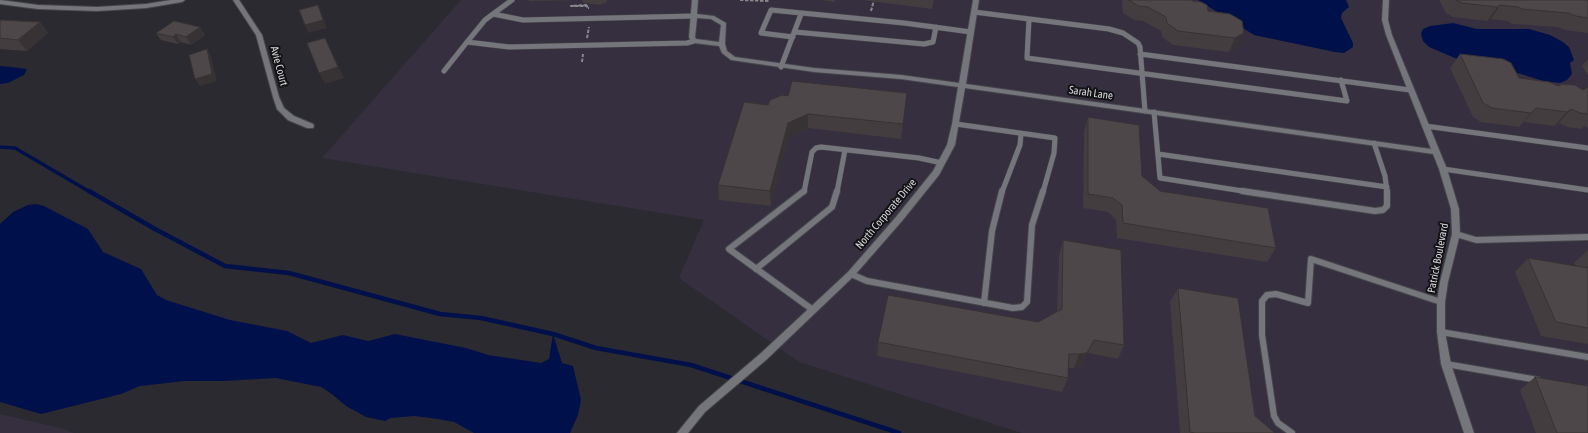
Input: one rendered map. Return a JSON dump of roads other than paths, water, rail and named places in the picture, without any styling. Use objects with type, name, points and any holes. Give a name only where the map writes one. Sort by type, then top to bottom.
[{"type":"street","points":[[129,7],[133,0]]},
{"type":"street","points":[[0,2],[66,8],[129,7],[182,0]]},
{"type":"street","name":"Avie Court","points":[[236,0],[259,35],[276,98],[281,109],[291,118],[310,126]]},
{"type":"street","points":[[694,16],[712,17],[720,20],[724,24],[722,44],[694,41],[692,37],[695,0]]},
{"type":"street","name":"North Corporate Drive","points":[[682,433],[702,409],[763,357],[851,274],[899,219],[936,173],[951,145],[956,124],[976,0]]},
{"type":"street","name":"Patrick Boulevard","points":[[1386,0],[1385,20],[1387,28],[1410,90],[1443,169],[1455,209],[1456,234],[1444,282],[1441,302],[1441,332],[1446,364],[1469,433]]},
{"type":"street","name":"Sarah Lane","points":[[722,44],[724,52],[728,56],[744,61],[781,67],[901,77],[1435,152]]},
{"type":"lane","points":[[444,71],[485,20],[512,0]]},
{"type":"lane","points":[[793,38],[761,33],[771,10],[971,32]]},
{"type":"lane","points":[[974,12],[1117,31],[1138,43],[1140,47],[1145,111]]},
{"type":"lane","points":[[493,14],[523,20],[694,16]]},
{"type":"lane","points":[[781,67],[802,14]]},
{"type":"lane","points":[[1029,19],[1027,58],[1347,101],[1341,80]]},
{"type":"lane","points":[[795,32],[924,44],[933,42],[936,27]]},
{"type":"lane","points":[[467,42],[508,47],[686,43],[694,41]]},
{"type":"lane","points":[[1140,54],[1410,90]]},
{"type":"lane","points":[[1154,112],[1160,178],[1367,210],[1383,210],[1387,206],[1387,187],[1374,143]]},
{"type":"lane","points":[[851,274],[867,281],[1013,308],[1022,307],[1027,302],[1032,226],[1050,174],[1055,138],[956,124]]},
{"type":"lane","points":[[1425,126],[1588,148]]},
{"type":"lane","points":[[984,303],[992,231],[1000,196],[1020,145],[1021,134]]},
{"type":"lane","points":[[813,310],[730,249],[804,192],[812,152],[816,148],[821,147],[919,158],[942,163]]},
{"type":"lane","points":[[756,269],[832,207],[836,200],[845,150]]},
{"type":"lane","points":[[1158,154],[1387,187]]},
{"type":"lane","points":[[1443,169],[1588,190]]},
{"type":"lane","points":[[1456,234],[1476,240],[1588,237]]},
{"type":"lane","points":[[1292,433],[1278,423],[1274,416],[1262,335],[1262,301],[1267,295],[1276,294],[1308,303],[1311,259],[1441,302]]},
{"type":"lane","points":[[1441,332],[1588,357]]},
{"type":"lane","points":[[1446,364],[1543,381]]},
{"type":"waterway","points":[[0,147],[15,148],[90,192]]},
{"type":"waterway","points":[[89,191],[155,229],[225,266],[289,273],[440,314],[481,318],[553,334],[596,348],[691,365],[899,433]]}]
